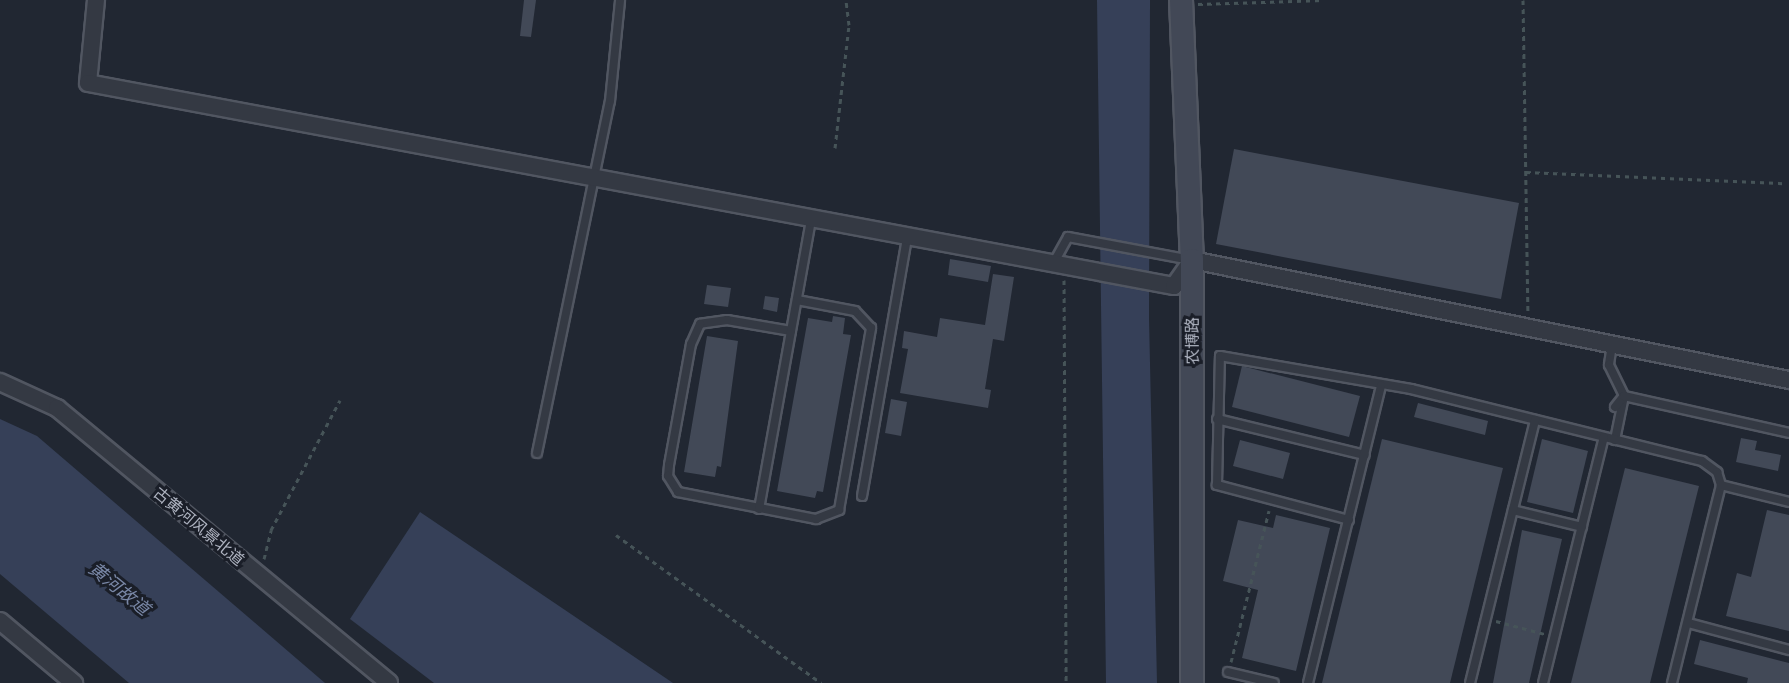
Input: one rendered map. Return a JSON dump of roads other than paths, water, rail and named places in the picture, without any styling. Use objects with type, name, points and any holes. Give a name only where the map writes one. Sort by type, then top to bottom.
[{"type":"street","points":[[96,0],[88,83],[596,180],[1174,286],[1181,258],[1789,380]]},
{"type":"street","name":"农博路","points":[[1181,2],[1181,258],[1192,683]]},
{"type":"street","name":"古黄河风景北道","points":[[0,382],[57,408],[389,683]]},
{"type":"street","points":[[0,621],[74,683]]},
{"type":"lane","points":[[537,453],[596,180],[620,0]]},
{"type":"lane","points":[[759,509],[811,220]]},
{"type":"lane","points":[[1059,266],[1068,237],[1181,258]]},
{"type":"lane","points":[[862,496],[907,238]]},
{"type":"lane","points":[[791,331],[707,320],[695,332],[669,465],[671,483],[688,496],[824,519],[842,502],[871,328],[855,311],[797,300]]},
{"type":"lane","points":[[1612,345],[1609,365],[1624,396],[1615,440]]},
{"type":"lane","points":[[1349,519],[1217,485],[1217,363],[1229,353],[1535,420],[1710,465],[1721,485],[1672,683]]},
{"type":"lane","points":[[1308,683],[1381,386]]},
{"type":"lane","points":[[1615,407],[1624,396]]},
{"type":"lane","points":[[1624,396],[1789,433]]},
{"type":"lane","points":[[1217,419],[1365,455]]},
{"type":"lane","points":[[1470,683],[1535,420]]},
{"type":"lane","points":[[1543,683],[1604,437]]},
{"type":"lane","points":[[1721,485],[1789,502]]},
{"type":"lane","points":[[1513,510],[1582,527]]},
{"type":"lane","points":[[1688,623],[1789,650]]},
{"type":"lane","points":[[1228,672],[1274,683]]},
{"type":"water","points":[[1097,0],[1150,0],[1149,318],[1157,683],[1106,683]]},
{"type":"water","name":"黄河故道","points":[[0,419],[37,436],[325,683],[129,683],[0,574]]},
{"type":"water","points":[[420,512],[673,683],[434,683],[350,619]]}]
